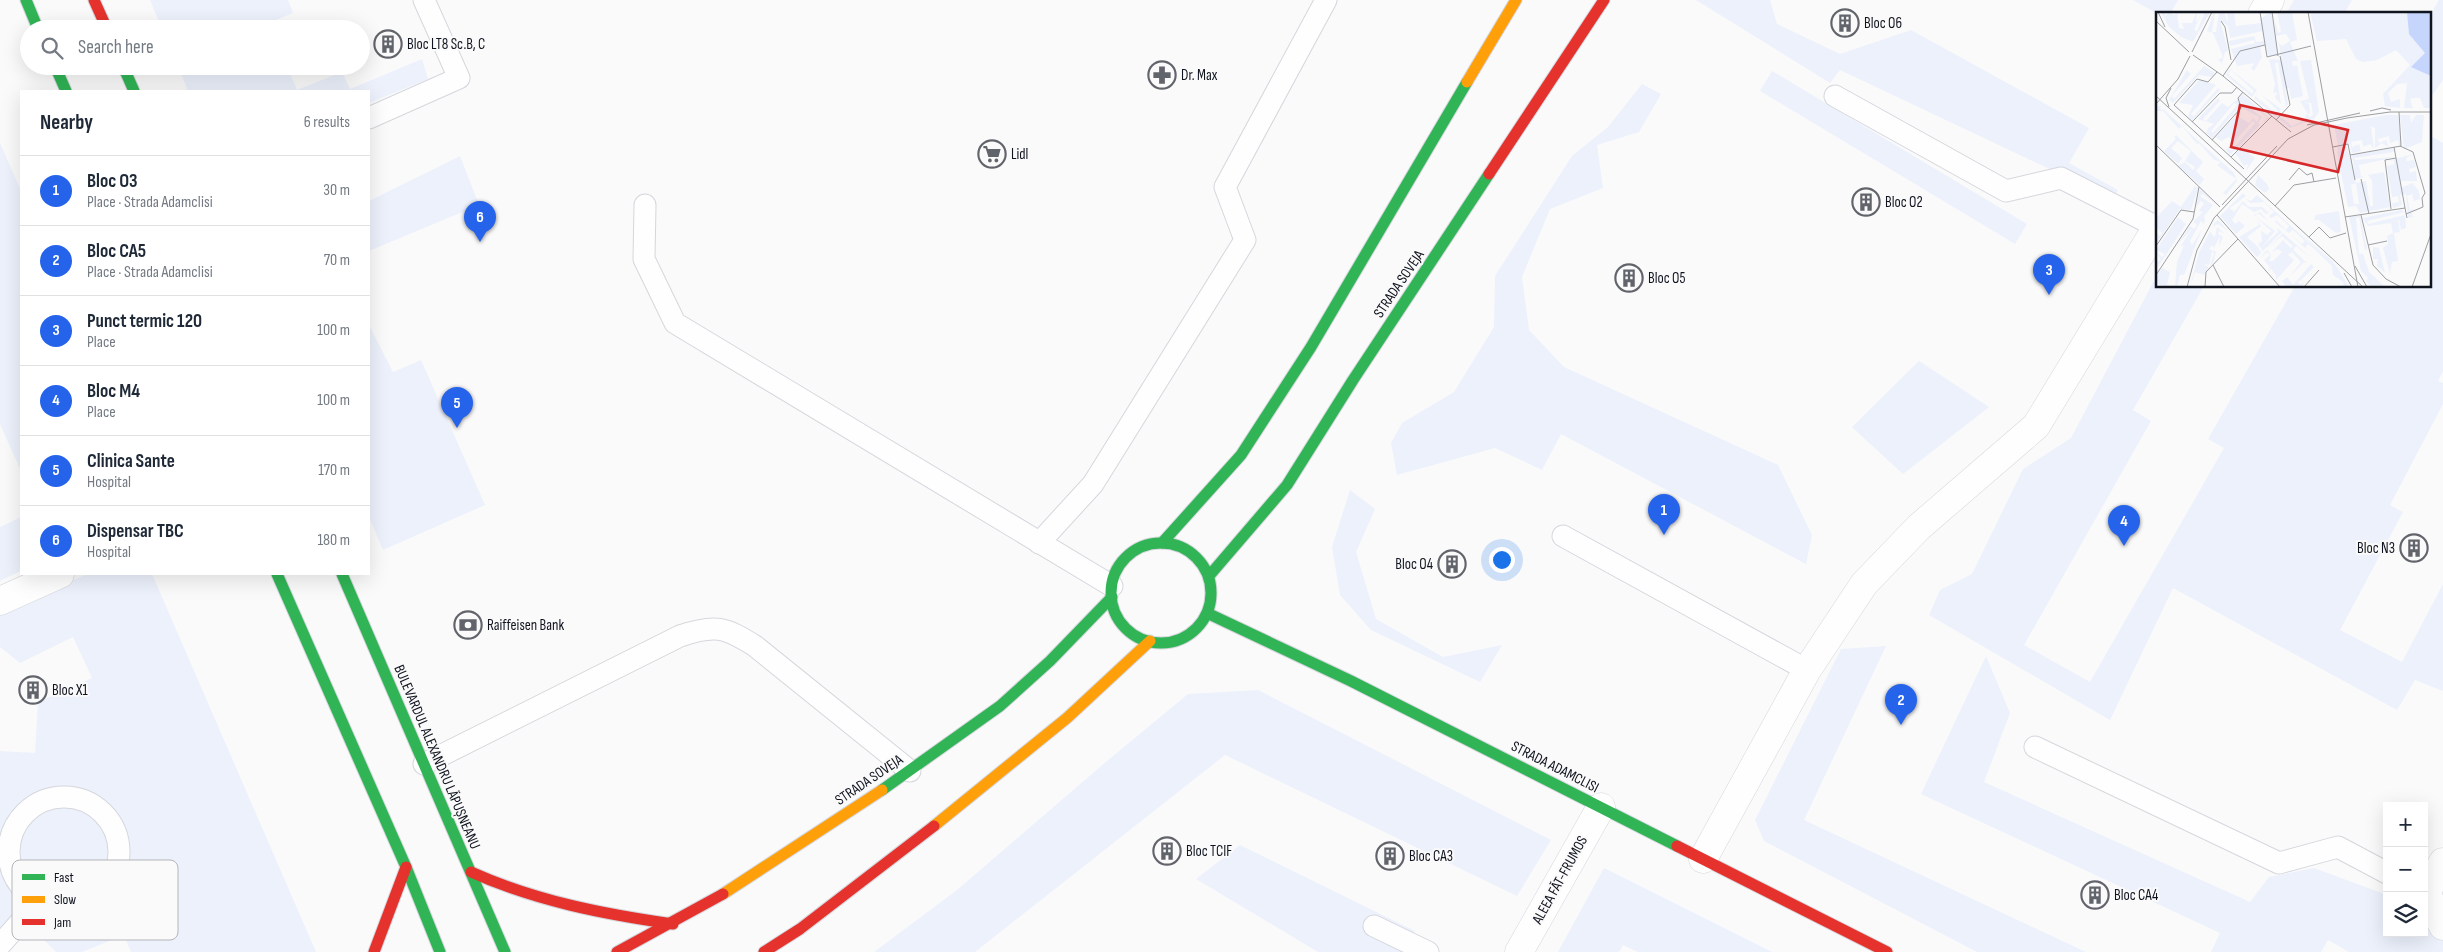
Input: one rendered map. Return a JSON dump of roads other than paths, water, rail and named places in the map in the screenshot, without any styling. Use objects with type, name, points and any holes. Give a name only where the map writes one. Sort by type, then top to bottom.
[{"type":"main road","points":[[26,0],[34,20]]},
{"type":"main road","points":[[94,0],[103,20]]},
{"type":"main road","points":[[1162,543],[1240,455],[1312,347],[1516,0]]},
{"type":"main road","name":"STRADA SOVEJA","points":[[1209,576],[1287,485],[1353,380],[1604,0]]},
{"type":"main road","points":[[59,75],[66,90]]},
{"type":"main road","points":[[127,75],[134,90]]},
{"type":"main road","points":[[1162,543],[1177,546],[1190,552],[1202,563],[1209,576],[1211,600],[1207,613],[1200,624],[1183,637],[1163,642],[1150,641],[1139,637],[1124,625],[1114,609],[1112,592],[1116,572],[1123,560],[1135,550],[1148,544],[1162,543]]},
{"type":"main road","points":[[277,575],[406,867],[440,952]]},
{"type":"main road","name":"BULEVARDUL ALEXANDRU LĂPUȘNEANU","points":[[342,575],[505,952]]},
{"type":"main road","name":"STRADA SOVEJA","points":[[617,952],[673,924],[750,878],[910,771],[1017,693],[1065,648],[1112,592]]},
{"type":"main road","name":"STRADA ADAMCLISI","points":[[1207,613],[1351,681],[1888,952]]},
{"type":"main road","points":[[764,952],[807,923],[1002,774],[1104,686],[1150,641]]},
{"type":"main road","points":[[374,952],[406,867]]},
{"type":"main road","points":[[471,872],[496,884],[553,903],[600,913],[673,924]]},
{"type":"street","points":[[2263,12],[2270,0]]},
{"type":"street","points":[[1703,859],[1807,670],[1864,584],[1919,527],[2036,426],[2156,229]]},
{"type":"street","points":[[0,601],[58,575]]},
{"type":"street","name":"ALEEA FĂT-FRUMOS","points":[[1519,952],[1600,807]]},
{"type":"street","points":[[2428,887],[2443,862]]},
{"type":"street","points":[[2428,898],[2443,926]]},
{"type":"lane","points":[[370,118],[459,78],[424,0]]},
{"type":"lane","points":[[1039,543],[1093,484],[1245,240],[1225,186],[1326,0]]},
{"type":"lane","points":[[1836,96],[2006,191],[2061,178],[2156,226]]},
{"type":"lane","points":[[645,205],[644,259],[675,322],[1039,543],[1112,592]]},
{"type":"lane","points":[[1563,536],[1807,670]]},
{"type":"lane","points":[[424,764],[680,636],[703,628],[732,632],[755,646],[910,771]]},
{"type":"lane","points":[[2035,747],[2279,863],[2338,847],[2383,870]]},
{"type":"lane","points":[[12,870],[6,830],[32,807],[47,799],[64,796],[81,798],[96,806],[109,818],[116,833],[120,850],[119,860]]},
{"type":"lane","points":[[1374,926],[1428,952]]},
{"type":"lane","points":[[0,945],[12,932]]},
{"type":"place","name":"Bloc O6","points":[[1845,23]]},
{"type":"place","name":"Bloc LT8 Sc.B, C","points":[[388,44]]},
{"type":"place","name":"Dr. Max","points":[[1162,75]]},
{"type":"place","name":"Lidl","points":[[992,154]]},
{"type":"place","name":"Bloc O2","points":[[1866,202]]},
{"type":"place","name":"Dispensar TBC","points":[[480,242]]},
{"type":"place","name":"Bloc O5","points":[[1629,278]]},
{"type":"place","name":"Punct termic 120","points":[[2049,295]]},
{"type":"place","name":"Clinica Sante","points":[[457,428]]},
{"type":"place","name":"Bloc O3","points":[[1664,535]]},
{"type":"place","name":"Bloc M4","points":[[2124,546]]},
{"type":"place","name":"Bloc N3","points":[[2414,548]]},
{"type":"place","name":"Bloc O4","points":[[1452,564]]},
{"type":"place","name":"Raiffeisen Bank","points":[[468,625]]},
{"type":"place","name":"Bloc X1","points":[[33,690]]},
{"type":"place","name":"Bloc CA5","points":[[1901,725]]},
{"type":"place","name":"Bloc TCIF","points":[[1167,851]]},
{"type":"place","name":"Bloc CA3","points":[[1390,856]]},
{"type":"place","name":"Bloc CA4","points":[[2095,895]]}]
